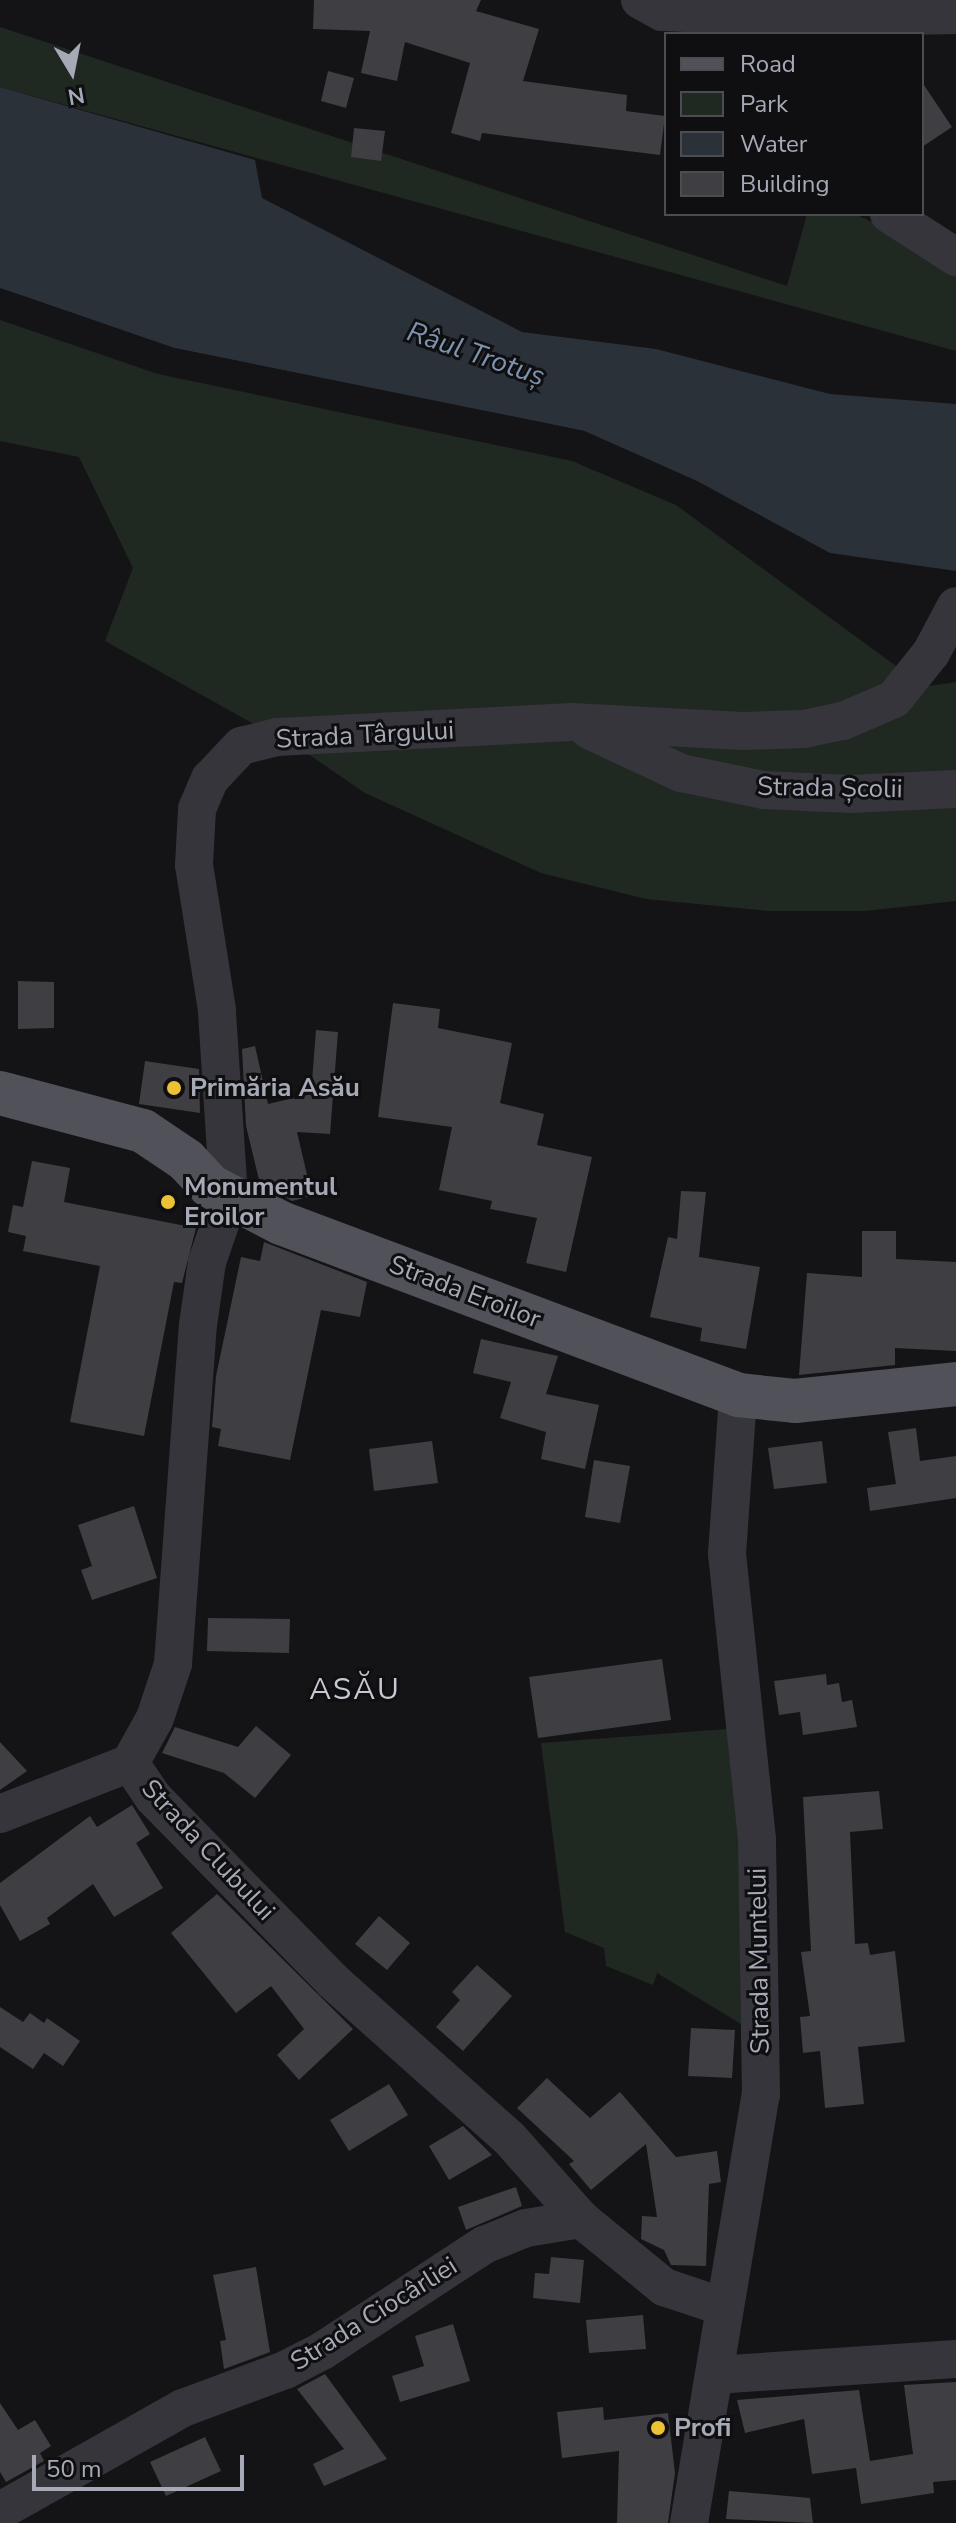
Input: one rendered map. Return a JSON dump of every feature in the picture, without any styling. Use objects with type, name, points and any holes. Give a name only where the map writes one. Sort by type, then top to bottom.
[{"type":"main road","name":"Strada Eroilor","points":[[0,1093],[143,1131],[229,1198],[281,1223],[738,1395],[795,1401],[956,1384]]},
{"type":"street","points":[[661,15],[804,18],[956,15]]},
{"type":"street","points":[[892,216],[956,257]]},
{"type":"street","name":"Strada Târgului","points":[[229,1198],[217,1010],[194,865],[197,809],[210,779],[241,746],[277,737],[572,722],[804,729],[843,721],[894,699],[931,653],[956,606]]},
{"type":"street","name":"Strada Școlii","points":[[572,722],[681,773],[764,790],[850,794],[956,789]]},
{"type":"street","name":"Strada Clubului","points":[[229,1198],[207,1262],[198,1325],[173,1664],[155,1718],[130,1763],[153,1797],[333,1981],[509,2138],[581,2219],[664,2287],[724,2307]]},
{"type":"street","name":"Strada Muntelui","points":[[689,2523],[724,2307],[755,2145],[762,2039],[755,1808],[731,1626],[727,1554],[738,1395]]},
{"type":"street","points":[[0,1814],[130,1763]]},
{"type":"street","name":"Strada Ciocârliei","points":[[0,2511],[183,2408],[285,2370],[322,2351],[484,2245],[551,2221],[581,2219]]},
{"type":"street","points":[[715,2375],[956,2359]]},
{"type":"green space","points":[[0,27],[787,286],[806,216],[859,216],[956,262],[956,351],[0,87]]},
{"type":"green space","points":[[0,320],[158,374],[572,461],[676,505],[896,666],[929,686],[956,682],[956,901],[865,911],[768,911],[646,899],[541,873],[365,793],[311,756],[105,641],[133,568],[79,457],[0,441]]},
{"type":"green space","points":[[727,1729],[738,1768],[741,2024],[657,1973],[653,1985],[606,1966],[604,1948],[565,1932],[541,1743]]},
{"type":"water","name":"Râul Trotuș","points":[[0,87],[255,160],[262,198],[522,332],[656,349],[830,394],[956,404],[956,571],[830,553],[699,482],[584,431],[174,348],[0,288]]},
{"type":"pier","points":[[0,288],[174,348],[584,431],[699,482],[720,499],[583,435],[173,352]]},
{"type":"building","points":[[314,0],[481,0],[476,11],[539,29],[523,81],[627,95],[626,111],[664,116],[660,155],[482,133],[480,141],[451,133],[470,63],[405,42],[397,81],[361,73],[370,31],[313,29]]},
{"type":"building","points":[[328,71],[354,78],[346,108],[321,101]]},
{"type":"building","points":[[924,85],[952,127],[924,146]]},
{"type":"building","points":[[354,128],[385,131],[381,161],[351,157]]},
{"type":"building","points":[[18,981],[54,982],[54,1028],[18,1029]]},
{"type":"building","points":[[393,1003],[440,1009],[438,1028],[512,1043],[500,1103],[544,1114],[537,1145],[592,1157],[566,1272],[526,1263],[537,1218],[490,1209],[492,1201],[439,1190],[452,1127],[378,1117]]},
{"type":"building","points":[[316,1030],[338,1032],[330,1134],[297,1132],[312,1196],[292,1201],[260,1184],[246,1126],[242,1049],[255,1046],[268,1104],[311,1094]]},
{"type":"building","points":[[145,1061],[199,1069],[200,1113],[139,1104]]},
{"type":"building","points":[[32,1161],[70,1168],[64,1202],[196,1228],[182,1283],[174,1282],[144,1436],[70,1422],[100,1266],[23,1251],[26,1236],[8,1232],[13,1205],[23,1207]]},
{"type":"building","points":[[681,1191],[706,1192],[699,1257],[760,1267],[746,1349],[700,1341],[702,1328],[650,1317],[668,1237],[677,1239]]},
{"type":"building","points":[[862,1231],[896,1231],[896,1259],[956,1262],[956,1351],[895,1348],[895,1365],[799,1375],[807,1273],[862,1277]]},
{"type":"building","points":[[264,1242],[367,1282],[360,1317],[321,1310],[290,1460],[218,1446],[221,1429],[212,1427],[216,1376],[241,1257],[260,1261]]},
{"type":"building","points":[[481,1339],[558,1356],[546,1394],[599,1405],[585,1469],[541,1459],[546,1432],[500,1418],[511,1382],[473,1373]]},
{"type":"building","points":[[916,1428],[920,1461],[956,1456],[956,1498],[870,1511],[867,1488],[896,1484],[888,1432]]},
{"type":"building","points":[[432,1441],[438,1483],[374,1491],[369,1449]]},
{"type":"building","points":[[822,1441],[827,1483],[774,1489],[768,1448]]},
{"type":"building","points":[[594,1460],[630,1466],[620,1523],[585,1517]]},
{"type":"building","points":[[134,1506],[157,1578],[92,1600],[81,1570],[92,1566],[78,1525]]},
{"type":"building","points":[[208,1618],[290,1619],[289,1653],[207,1651]]},
{"type":"building","points":[[662,1659],[671,1720],[538,1738],[529,1677]]},
{"type":"building","points":[[826,1674],[827,1685],[839,1683],[842,1702],[852,1700],[857,1727],[803,1735],[800,1712],[779,1715],[774,1681]]},
{"type":"building","points":[[256,1726],[291,1755],[255,1798],[224,1773],[162,1753],[175,1727],[238,1747]]},
{"type":"building","points":[[0,1742],[27,1771],[0,1790]]},
{"type":"building","points":[[879,1791],[883,1829],[850,1832],[855,1944],[868,1943],[870,1955],[895,1951],[905,2042],[858,2047],[864,2104],[825,2108],[820,2051],[803,2053],[800,2017],[810,2016],[801,1952],[811,1951],[803,1797]]},
{"type":"building","points":[[132,1805],[150,1834],[136,1843],[163,1888],[114,1917],[93,1884],[47,1918],[50,1924],[20,1941],[0,1905],[0,1883],[90,1816],[97,1827]]},
{"type":"building","points":[[217,1894],[353,2029],[299,2080],[277,2055],[304,2029],[271,1986],[236,2013],[171,1933]]},
{"type":"building","points":[[379,1916],[410,1943],[387,1970],[355,1944]]},
{"type":"building","points":[[477,1965],[512,1996],[463,2051],[436,2027],[460,2000],[452,1992]]},
{"type":"building","points":[[0,2007],[23,2022],[30,2013],[44,2023],[47,2018],[80,2041],[63,2066],[44,2053],[33,2069],[0,2047]]},
{"type":"building","points":[[691,2028],[735,2030],[732,2078],[688,2076]]},
{"type":"building","points":[[547,2078],[590,2118],[620,2092],[676,2157],[717,2151],[721,2182],[709,2184],[706,2266],[671,2265],[664,2250],[641,2239],[642,2216],[657,2217],[646,2144],[591,2190],[569,2164],[574,2161],[517,2108]]},
{"type":"building","points":[[389,2084],[408,2115],[349,2151],[330,2120]]},
{"type":"building","points":[[463,2126],[492,2155],[449,2180],[429,2146]]},
{"type":"building","points":[[516,2187],[522,2206],[466,2230],[458,2207]]},
{"type":"building","points":[[551,2257],[584,2260],[580,2303],[533,2298],[535,2273],[549,2274]]},
{"type":"building","points":[[256,2267],[270,2352],[224,2369],[220,2341],[226,2340],[213,2275]]},
{"type":"building","points":[[643,2315],[646,2349],[589,2353],[586,2320]]},
{"type":"building","points":[[453,2324],[470,2381],[400,2402],[392,2376],[424,2366],[415,2336]]},
{"type":"building","points":[[325,2374],[387,2459],[324,2486],[313,2464],[344,2449],[297,2389]]},
{"type":"building","points":[[956,2382],[956,2480],[933,2482],[934,2493],[861,2504],[856,2468],[812,2474],[804,2419],[745,2433],[737,2400],[859,2390],[870,2461],[913,2454],[904,2385]]},
{"type":"building","points":[[0,2403],[18,2430],[35,2420],[51,2446],[40,2453],[44,2461],[6,2482],[0,2472]]},
{"type":"building","points":[[603,2407],[604,2420],[668,2413],[675,2473],[668,2523],[617,2523],[619,2451],[562,2458],[557,2412]]},
{"type":"building","points":[[205,2437],[221,2471],[166,2496],[150,2462]]},
{"type":"building","points":[[729,2491],[810,2498],[813,2523],[726,2519]]},
{"type":"place","name":"Primăria Asău","points":[[174,1088]]},
{"type":"place","name":"Monumentul Eroilor","points":[[168,1202]]},
{"type":"place","name":"Profi","points":[[658,2428]]},
{"type":"district","name":"ASĂU","points":[[355,1690]]}]
